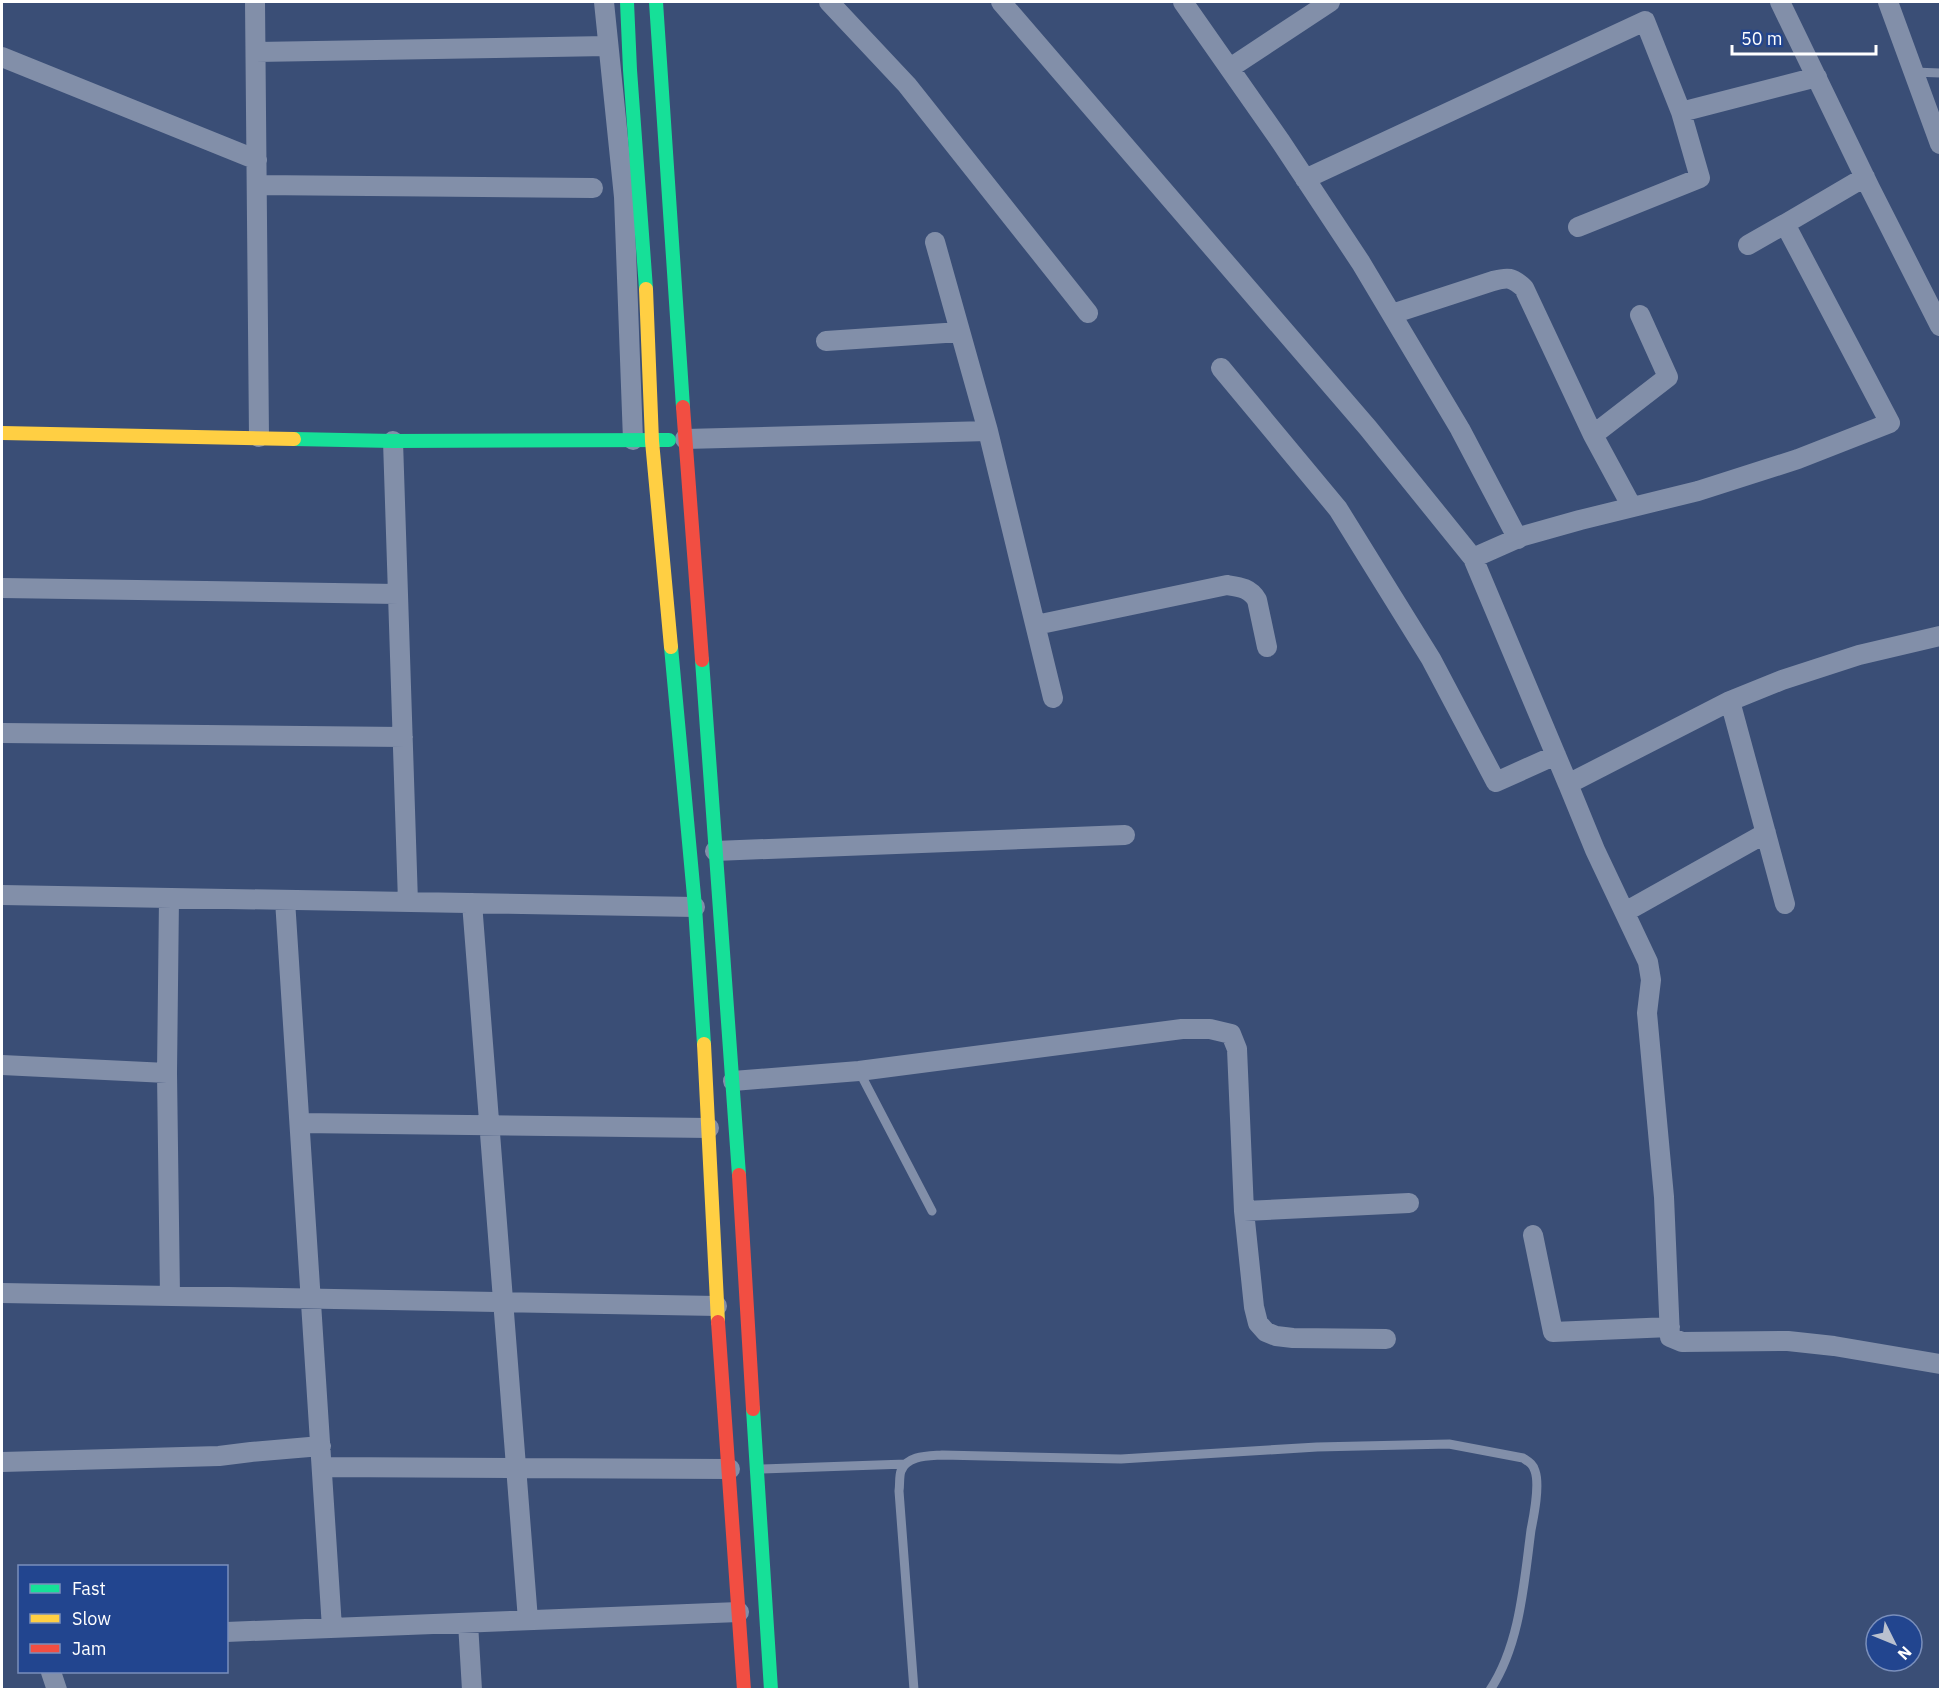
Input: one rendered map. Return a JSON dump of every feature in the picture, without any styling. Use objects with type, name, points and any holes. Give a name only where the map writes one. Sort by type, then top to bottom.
[{"type":"street","points":[[255,2],[259,437]]},
{"type":"street","points":[[604,2],[624,198],[643,441],[695,907],[707,1083],[717,1306],[744,1689]]},
{"type":"street","points":[[627,2],[651,384],[643,441]]},
{"type":"street","points":[[656,2],[685,439],[733,1081],[771,1689]]},
{"type":"street","points":[[829,2],[907,85],[1088,313]]},
{"type":"street","points":[[1001,2],[1368,428],[1473,558],[1595,850],[1648,962],[1651,980],[1647,1013],[1664,1197],[1670,1336],[1682,1342],[1788,1341],[1834,1346],[1941,1364]]},
{"type":"street","points":[[1183,2],[1305,179],[1392,314],[1460,429],[1518,539]]},
{"type":"street","points":[[1230,68],[1330,2]]},
{"type":"street","points":[[1780,2],[1941,326]]},
{"type":"street","points":[[1888,2],[1941,144]]},
{"type":"street","points":[[1305,179],[1646,21],[1681,112],[1700,178],[1578,227]]},
{"type":"street","points":[[256,52],[607,46]]},
{"type":"street","points":[[2,57],[257,160]]},
{"type":"street","points":[[1681,112],[1817,77]]},
{"type":"street","points":[[1748,245],[1865,177]]},
{"type":"street","points":[[257,185],[593,188]]},
{"type":"street","points":[[1473,558],[1518,539],[1580,520],[1698,491],[1798,459],[1890,423],[1785,224]]},
{"type":"street","points":[[935,242],[988,431],[1053,698]]},
{"type":"street","points":[[1392,314],[1493,281],[1507,278],[1516,280],[1524,288],[1593,435],[1632,507]]},
{"type":"street","points":[[1593,435],[1668,377],[1640,315]]},
{"type":"street","points":[[826,342],[960,332]]},
{"type":"street","points":[[1221,368],[1338,509],[1431,659],[1496,782],[1556,755]]},
{"type":"street","points":[[2,433],[393,441],[643,441],[988,431]]},
{"type":"street","points":[[393,441],[408,902]]},
{"type":"street","points":[[1036,625],[1227,585],[1239,586],[1253,594],[1257,600],[1267,646]]},
{"type":"street","points":[[2,588],[397,594]]},
{"type":"street","points":[[1568,784],[1730,701],[1782,680],[1859,655],[1941,636]]},
{"type":"street","points":[[1730,701],[1785,904]]},
{"type":"street","points":[[2,733],[403,737]]},
{"type":"street","points":[[1625,912],[1766,832]]},
{"type":"street","points":[[715,851],[1125,835]]},
{"type":"street","points":[[2,895],[695,907]]},
{"type":"street","points":[[169,898],[167,1073],[170,1296]]},
{"type":"street","points":[[285,900],[332,1628]]},
{"type":"street","points":[[471,903],[528,1620]]},
{"type":"street","points":[[733,1081],[859,1071],[1182,1029],[1210,1029],[1231,1034],[1237,1049],[1244,1211],[1254,1307],[1258,1323],[1266,1332],[1276,1336],[1386,1340]]},
{"type":"street","points":[[2,1065],[167,1073]]},
{"type":"street","points":[[300,1123],[709,1128]]},
{"type":"street","points":[[1244,1211],[1409,1203]]},
{"type":"street","points":[[1533,1235],[1552,1332],[1670,1327]]},
{"type":"street","points":[[2,1293],[717,1306]]},
{"type":"street","points":[[2,1462],[219,1456],[321,1446]]},
{"type":"street","points":[[322,1467],[730,1469]]},
{"type":"street","points":[[228,1632],[739,1612]]},
{"type":"street","points":[[468,1623],[472,1689]]},
{"type":"street","points":[[52,1673],[57,1689]]},
{"type":"lane","points":[[1914,72],[1941,73]]},
{"type":"lane","points":[[859,1071],[932,1211]]},
{"type":"lane","points":[[914,1689],[900,1491],[901,1470],[914,1459],[942,1455],[1121,1459],[1317,1446],[1449,1444],[1523,1458],[1532,1463],[1536,1473],[1534,1515],[1521,1610],[1501,1672],[1490,1689]]},
{"type":"lane","points":[[757,1470],[906,1464]]},
{"type":"traffic: fast","points":[[627,2],[646,289]]},
{"type":"traffic: fast","points":[[656,2],[683,407]]},
{"type":"traffic: fast","points":[[294,439],[669,440]]},
{"type":"traffic: fast","points":[[671,647],[695,907],[704,1044]]},
{"type":"traffic: fast","points":[[702,660],[739,1175]]},
{"type":"traffic: fast","points":[[753,1409],[771,1690]]},
{"type":"traffic: slow","points":[[646,289],[652,441],[671,647]]},
{"type":"traffic: slow","points":[[2,433],[294,439]]},
{"type":"traffic: slow","points":[[704,1044],[718,1322]]},
{"type":"traffic: jam","points":[[683,407],[702,660]]},
{"type":"traffic: jam","points":[[739,1175],[753,1409]]},
{"type":"traffic: jam","points":[[718,1322],[744,1690]]}]
